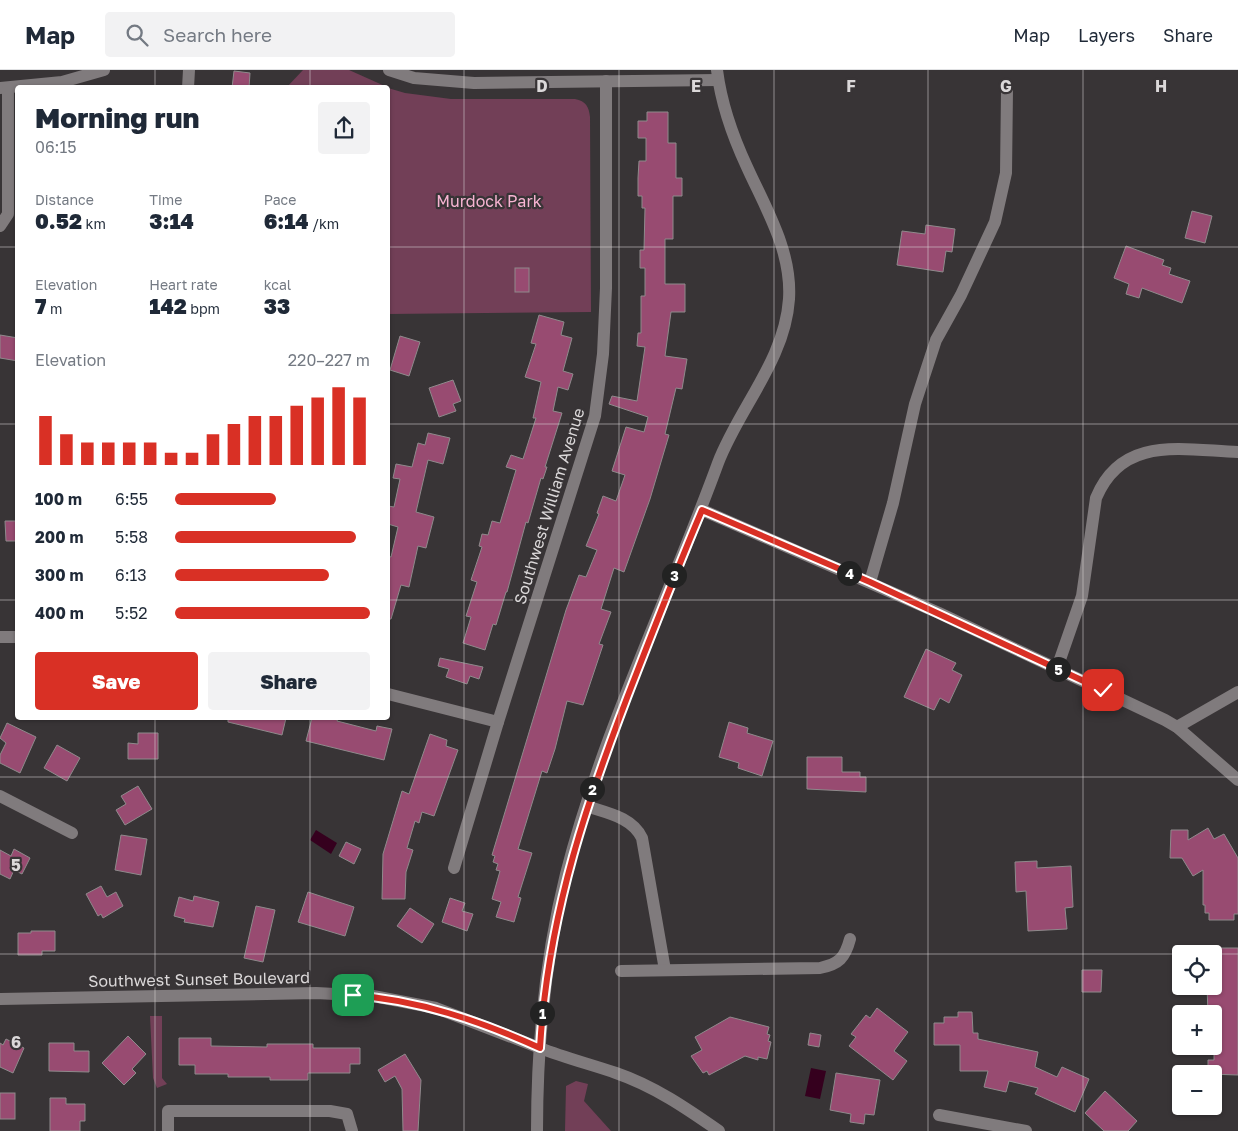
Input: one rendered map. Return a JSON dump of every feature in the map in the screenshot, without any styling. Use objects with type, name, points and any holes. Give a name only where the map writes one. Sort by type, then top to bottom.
[{"type":"street","points":[[33,85],[62,82],[104,70]]},
{"type":"street","points":[[389,70],[430,81],[491,76],[606,81],[718,75],[745,163],[783,250],[789,297],[785,326],[779,344],[720,459],[702,510],[670,584],[586,806],[566,877],[552,944],[542,1012],[537,1131]]},
{"type":"street","points":[[186,71],[188,85]]},
{"type":"street","name":"Southwest William Avenue","points":[[454,868],[595,416],[603,354],[605,298],[606,81]]},
{"type":"street","points":[[0,226],[8,214],[4,88]]},
{"type":"street","points":[[870,582],[893,503],[915,404],[936,340],[961,295],[996,222],[1006,174],[1007,90]]},
{"type":"street","points":[[1057,668],[1082,596],[1096,498],[1102,483],[1111,471],[1120,463],[1142,452],[1160,449],[1238,452]]},
{"type":"street","points":[[702,510],[870,582],[1057,668],[1177,727],[1238,780]]},
{"type":"street","points":[[0,637],[15,636]]},
{"type":"street","points":[[1177,727],[1238,692]]},
{"type":"street","points":[[390,695],[498,722]]},
{"type":"street","points":[[0,796],[72,833]]},
{"type":"street","points":[[586,806],[622,818],[638,829],[643,845],[665,970]]},
{"type":"street","points":[[621,971],[820,968],[840,961],[846,953],[850,940]]},
{"type":"street","name":"Southwest Sunset Boulevard","points":[[0,999],[316,993],[373,996],[436,1008],[562,1057],[616,1073],[654,1089],[686,1108],[718,1131]]},
{"type":"street","points":[[168,1131],[168,1111],[330,1111],[347,1114],[352,1131]]},
{"type":"street","points":[[939,1115],[1026,1131]]},
{"type":"green space","points":[[303,70],[349,70],[383,85],[289,85]]},
{"type":"green space","name":"Murdock Park","points":[[390,89],[405,93],[451,99],[575,99],[582,101],[586,105],[590,117],[591,312],[390,314]]},
{"type":"green space","points":[[150,1016],[162,1016],[162,1078],[167,1084],[157,1088],[153,1078]]},
{"type":"green space","points":[[576,1081],[588,1084],[584,1101],[611,1131],[565,1131],[566,1086]]},
{"type":"shaded area","points":[[316,830],[337,843],[331,854],[310,840]]},
{"type":"shaded area","points":[[811,1068],[826,1071],[820,1099],[805,1096]]},
{"type":"building","points":[[234,71],[250,73],[249,85],[232,85]]},
{"type":"building","points":[[647,112],[668,112],[668,143],[676,143],[676,178],[682,178],[682,196],[673,196],[673,239],[665,239],[665,284],[685,284],[685,312],[671,312],[665,356],[687,359],[682,389],[676,388],[665,434],[669,435],[650,499],[624,572],[614,568],[601,609],[611,612],[599,644],[603,645],[583,705],[567,701],[555,749],[547,773],[542,771],[518,849],[532,853],[518,897],[521,898],[514,922],[496,917],[501,902],[492,899],[500,871],[496,870],[498,864],[493,862],[495,856],[492,855],[566,610],[579,575],[586,577],[597,550],[586,546],[599,514],[597,513],[603,496],[616,501],[625,475],[612,471],[626,427],[644,432],[648,417],[609,404],[612,396],[637,401],[645,347],[637,346],[638,333],[641,333],[641,296],[645,296],[645,268],[640,268],[640,250],[644,250],[645,208],[642,208],[642,196],[638,196],[638,178],[639,161],[646,161],[646,138],[638,138],[638,121],[647,121]]},
{"type":"building","points":[[1192,211],[1212,216],[1205,243],[1185,238]]},
{"type":"building","points":[[926,225],[955,229],[952,252],[946,251],[943,272],[897,265],[902,231],[925,234]]},
{"type":"building","points":[[1126,246],[1164,260],[1162,265],[1171,268],[1169,274],[1190,281],[1182,303],[1142,288],[1139,298],[1126,294],[1129,284],[1114,278]]},
{"type":"building","points":[[515,268],[529,268],[529,292],[515,292]]},
{"type":"building","points":[[539,315],[564,322],[561,335],[572,338],[563,371],[573,374],[568,390],[558,387],[553,411],[562,413],[545,467],[547,467],[543,479],[541,478],[528,523],[526,522],[507,592],[496,625],[493,624],[485,650],[463,643],[471,617],[466,616],[477,582],[471,580],[482,547],[479,546],[482,534],[488,535],[492,521],[500,523],[516,470],[506,467],[511,455],[523,459],[536,418],[533,418],[541,382],[525,377],[536,344],[531,343]]},
{"type":"building","points":[[0,335],[15,338],[15,360],[0,358]]},
{"type":"building","points":[[400,336],[420,342],[409,376],[390,370]]},
{"type":"building","points":[[453,380],[461,401],[453,404],[456,411],[439,417],[429,388]]},
{"type":"building","points":[[428,433],[450,438],[443,464],[428,460],[416,512],[434,517],[426,548],[418,546],[409,587],[401,585],[390,619],[390,557],[398,527],[390,525],[390,506],[394,507],[400,479],[393,478],[396,464],[412,467],[418,443],[425,445]]},
{"type":"building","points":[[5,521],[15,521],[15,541],[6,541]]},
{"type":"building","points":[[926,649],[956,663],[952,670],[962,675],[949,703],[940,698],[934,710],[904,697]]},
{"type":"building","points":[[440,658],[483,667],[479,679],[470,676],[467,684],[446,677],[449,669],[438,666]]},
{"type":"building","points":[[228,720],[286,720],[282,735],[228,722]]},
{"type":"building","points":[[311,720],[337,720],[376,731],[377,726],[392,729],[384,760],[306,741]]},
{"type":"building","points":[[729,722],[748,728],[747,733],[773,741],[762,776],[738,768],[739,763],[719,757]]},
{"type":"building","points":[[7,723],[36,737],[20,773],[0,763],[0,755],[6,743],[0,738]]},
{"type":"building","points":[[138,733],[158,733],[158,759],[128,759],[128,743],[138,744]]},
{"type":"building","points":[[430,734],[447,740],[446,746],[458,750],[434,816],[422,812],[419,823],[415,821],[407,848],[413,850],[406,872],[405,899],[382,899],[383,854],[402,791],[409,794]]},
{"type":"building","points":[[57,745],[80,758],[67,781],[44,768]]},
{"type":"building","points":[[807,757],[842,757],[842,772],[860,772],[860,777],[866,777],[866,792],[807,789]]},
{"type":"building","points":[[138,786],[152,809],[125,825],[116,810],[126,804],[121,796]]},
{"type":"building","points":[[1208,828],[1214,839],[1224,834],[1238,858],[1238,914],[1234,914],[1234,920],[1209,920],[1209,913],[1205,913],[1205,905],[1203,905],[1203,870],[1193,876],[1182,858],[1170,858],[1171,830],[1188,830],[1188,840]]},
{"type":"building","points":[[121,835],[147,839],[141,875],[115,870]]},
{"type":"building","points":[[346,842],[361,849],[354,864],[339,856]]},
{"type":"building","points":[[14,849],[30,858],[22,874],[14,870],[10,879],[0,874],[0,850],[11,856]]},
{"type":"building","points":[[1037,861],[1037,868],[1071,866],[1073,907],[1065,908],[1067,929],[1028,931],[1026,891],[1016,892],[1015,862]]},
{"type":"building","points":[[101,886],[107,897],[116,892],[123,906],[103,918],[101,914],[98,916],[86,894]]},
{"type":"building","points":[[308,892],[354,907],[345,936],[298,922]]},
{"type":"building","points":[[194,896],[219,902],[213,927],[184,922],[185,919],[174,916],[179,897],[193,901]]},
{"type":"building","points":[[450,898],[465,903],[462,911],[473,914],[467,931],[442,922]]},
{"type":"building","points":[[256,906],[275,910],[263,962],[244,958]]},
{"type":"building","points":[[410,908],[434,924],[422,943],[397,926]]},
{"type":"building","points":[[31,931],[55,931],[55,951],[42,951],[42,955],[18,955],[18,933],[31,933]]},
{"type":"building","points":[[1222,948],[1238,948],[1238,1075],[1222,1074],[1222,1065],[1208,1065],[1208,1060],[1214,1060],[1214,1055],[1222,1055],[1222,1005],[1208,1005],[1207,995],[1222,995]]},
{"type":"building","points":[[1082,970],[1102,970],[1101,992],[1082,992]]},
{"type":"building","points":[[877,1008],[908,1032],[894,1051],[907,1061],[893,1080],[849,1046],[856,1037],[851,1034],[866,1015],[870,1018]]},
{"type":"building","points":[[958,1012],[972,1012],[973,1033],[978,1033],[978,1039],[1038,1052],[1035,1067],[1057,1077],[1062,1067],[1089,1079],[1075,1112],[1035,1094],[1038,1088],[1009,1081],[1006,1092],[984,1087],[988,1071],[960,1071],[960,1045],[934,1045],[934,1023],[944,1023],[944,1017],[958,1017]]},
{"type":"building","points":[[730,1017],[769,1027],[767,1034],[770,1035],[768,1041],[771,1042],[767,1059],[758,1057],[758,1060],[745,1056],[709,1075],[707,1071],[703,1073],[691,1056],[702,1050],[695,1037]]},
{"type":"building","points":[[810,1033],[821,1035],[819,1047],[808,1045]]},
{"type":"building","points":[[128,1036],[146,1054],[132,1069],[136,1073],[124,1085],[102,1063]]},
{"type":"building","points":[[179,1038],[211,1038],[211,1046],[267,1047],[267,1044],[313,1044],[313,1048],[360,1048],[360,1064],[350,1064],[350,1073],[308,1073],[308,1080],[270,1080],[270,1077],[228,1077],[228,1074],[195,1074],[195,1065],[179,1065]]},
{"type":"building","points":[[6,1039],[24,1048],[13,1073],[0,1067],[0,1043],[3,1045]]},
{"type":"building","points":[[49,1043],[74,1043],[74,1051],[89,1051],[89,1072],[49,1071]]},
{"type":"building","points":[[405,1054],[421,1080],[418,1131],[403,1131],[402,1089],[395,1076],[385,1082],[378,1070]]},
{"type":"building","points":[[836,1073],[880,1080],[874,1115],[865,1114],[864,1124],[850,1122],[851,1114],[830,1110]]},
{"type":"building","points":[[1105,1091],[1137,1121],[1128,1131],[1104,1131],[1085,1113]]},
{"type":"building","points":[[0,1093],[15,1093],[15,1119],[0,1119]]},
{"type":"building","points":[[50,1098],[66,1098],[66,1104],[85,1104],[85,1121],[80,1121],[80,1131],[50,1131]]},
{"type":"route","points":[[353,995],[394,999],[436,1008],[517,1037],[540,1048],[542,1012],[552,944],[566,877],[580,824],[670,584],[702,510],[939,612],[1103,690]]}]
